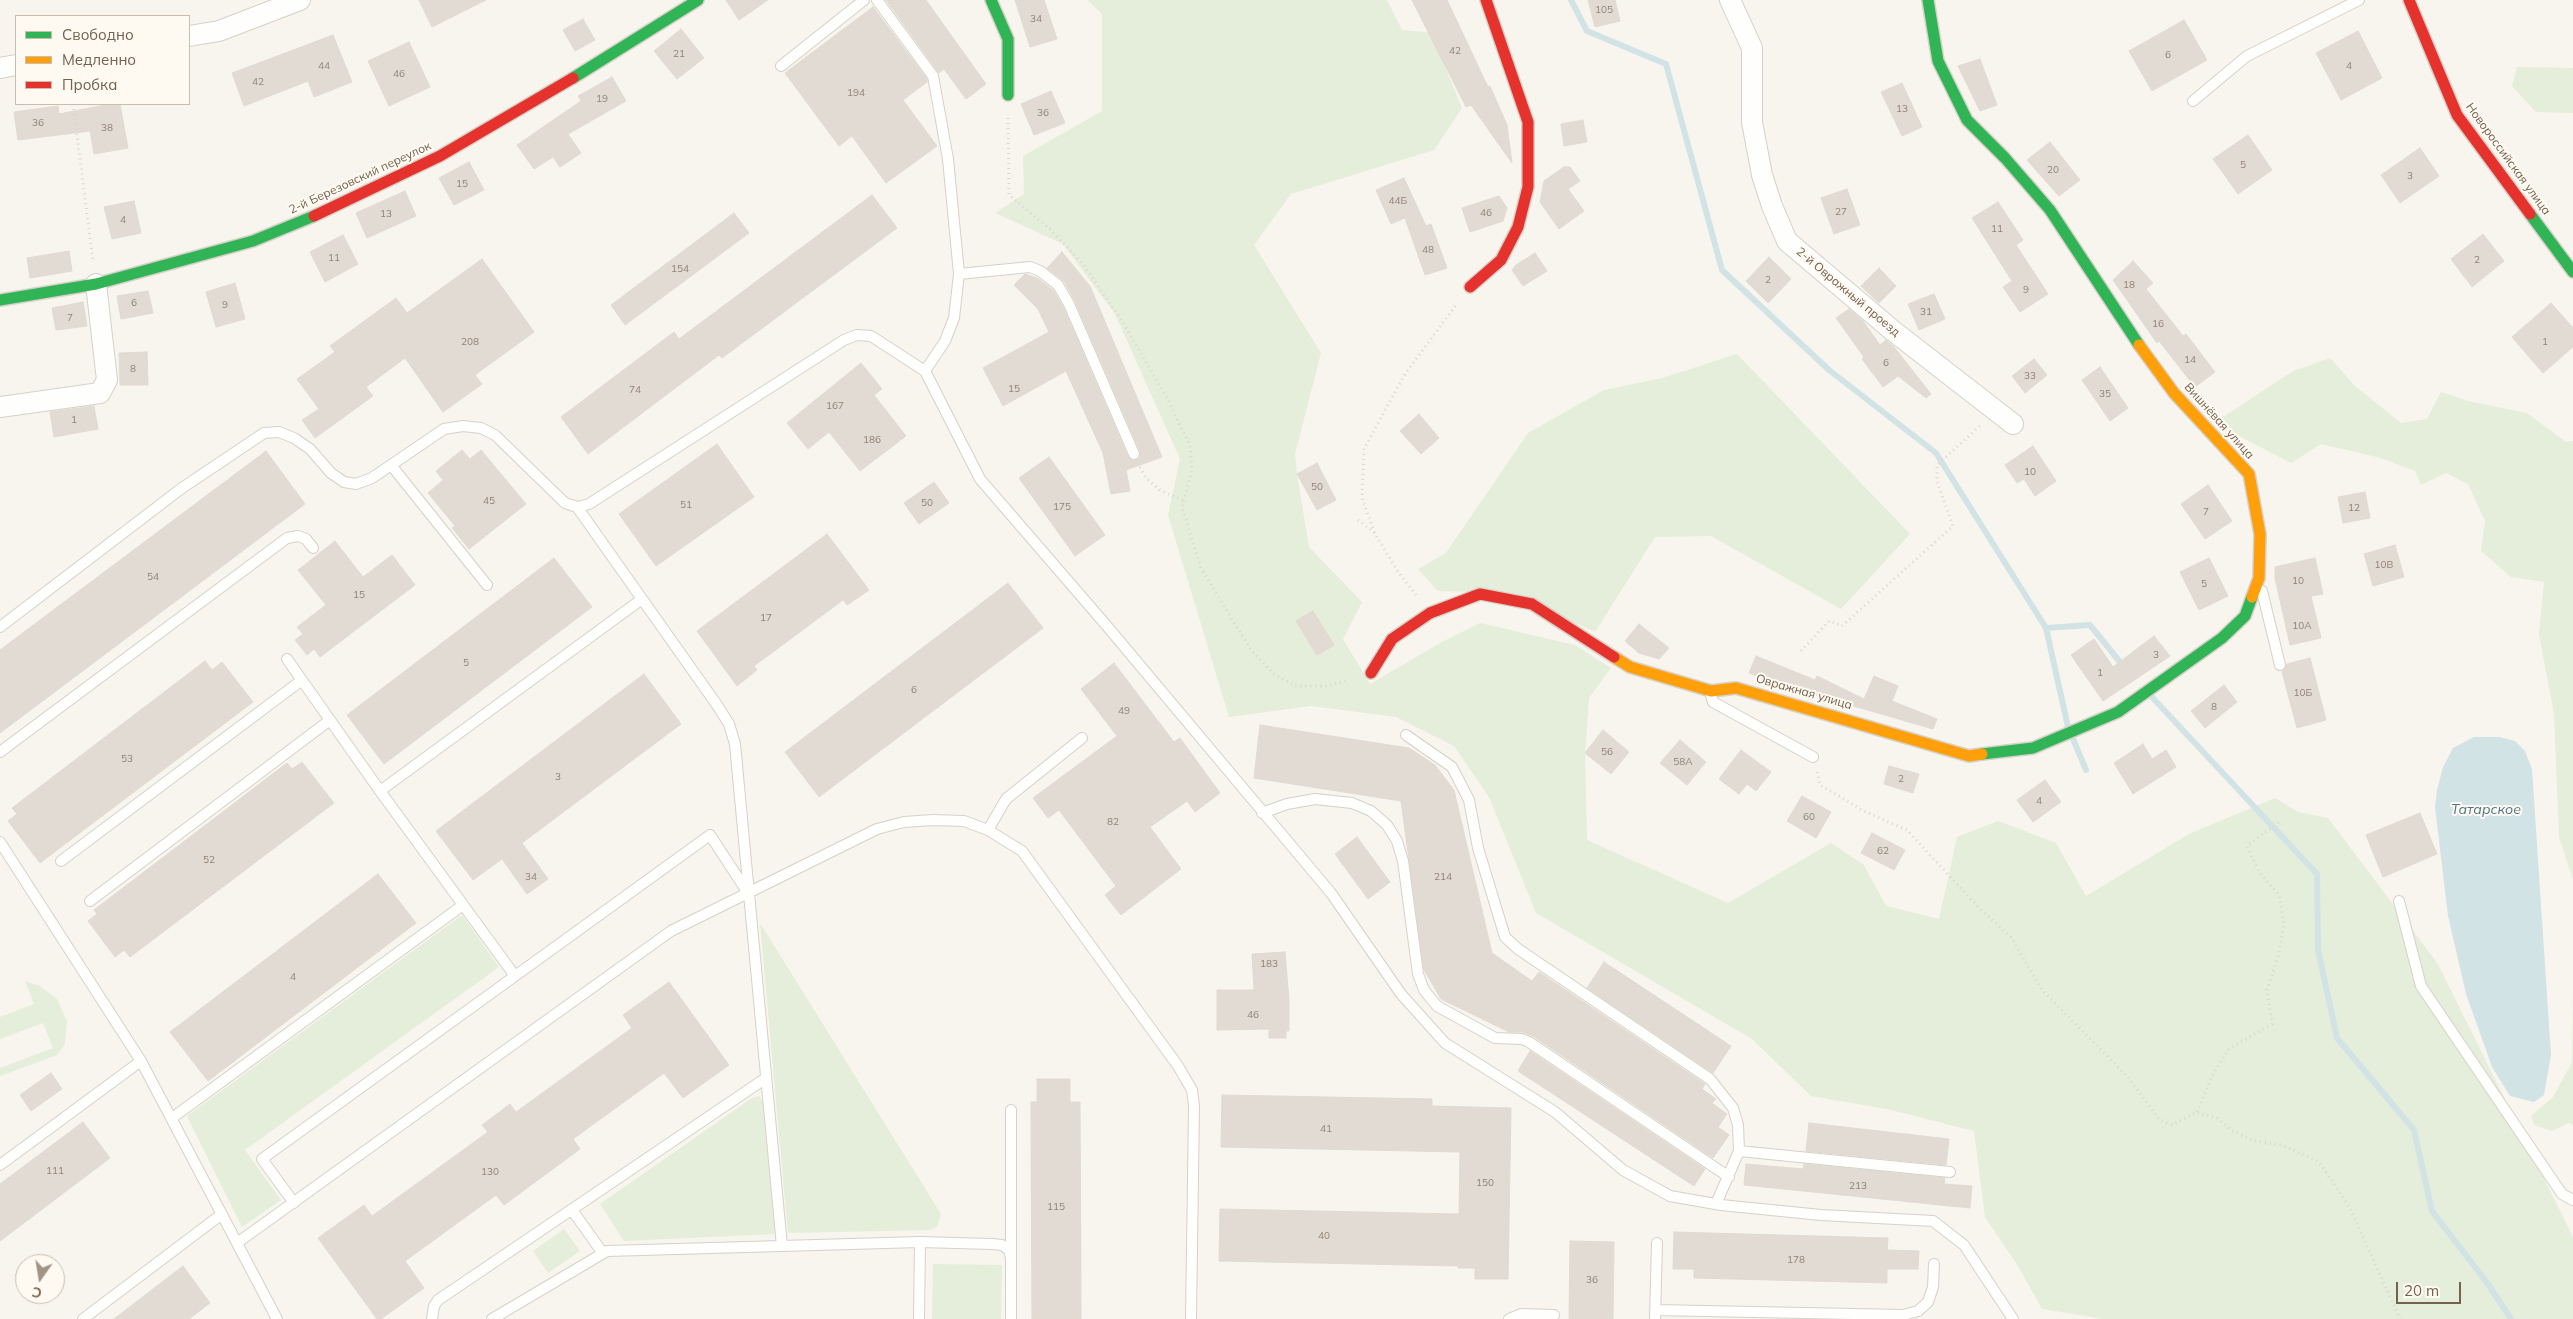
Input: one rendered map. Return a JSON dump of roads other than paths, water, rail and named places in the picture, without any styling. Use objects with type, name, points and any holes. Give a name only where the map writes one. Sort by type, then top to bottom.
[{"type":"street","points":[[190,36],[219,31],[300,0]]},
{"type":"street","name":"2-й Березовский переулок","points":[[0,300],[96,284],[253,241],[316,215],[440,156],[551,92],[698,0]]},
{"type":"street","points":[[991,0],[1008,38],[1008,95]]},
{"type":"street","name":"2-й Овражный проезд","points":[[1730,0],[1752,48],[1752,122],[1762,175],[1772,206],[1787,241],[1892,330],[2013,424]]},
{"type":"street","name":"Вишнёвая улица","points":[[1928,0],[1938,60],[1967,120],[2005,158],[2050,210],[2117,314],[2174,393],[2249,474],[2260,534],[2259,578],[2245,616],[2228,633],[2164,681],[2118,712],[2033,748],[1969,756]]},
{"type":"street","name":"Новороссийская улица","points":[[2409,0],[2457,115],[2573,272]]},
{"type":"street","points":[[1470,288],[1502,260],[1518,227],[1528,187],[1528,122],[1487,1]]},
{"type":"street","points":[[0,68],[15,65]]},
{"type":"street","points":[[0,407],[100,393],[107,380],[96,284]]},
{"type":"street","name":"Овражная улица","points":[[1371,673],[1392,639],[1430,613],[1480,594],[1532,604],[1630,667],[1710,691],[1736,688],[1969,756]]},
{"type":"lane","points":[[780,66],[864,0]]},
{"type":"lane","points":[[877,0],[933,76],[948,159],[959,274],[954,318],[945,341],[925,371]]},
{"type":"lane","points":[[2193,101],[2247,56],[2359,0]]},
{"type":"lane","points":[[959,274],[1030,267],[1040,271],[1058,285],[1069,304],[1134,454]]},
{"type":"lane","points":[[0,627],[182,488],[264,433],[278,432],[294,438],[310,449],[331,473],[344,482],[356,484],[391,465],[444,429],[463,426],[481,428],[495,435],[564,503],[577,507],[589,504],[850,337],[857,335],[871,336],[925,371],[980,479],[1106,625],[1331,893],[1401,994],[1445,1043],[1555,1112],[1623,1170],[1670,1196],[1716,1204],[1821,1215],[1933,1221],[1964,1245],[2013,1319]]},
{"type":"lane","points":[[391,465],[486,585]]},
{"type":"lane","points":[[577,507],[729,724],[735,744],[782,1246]]},
{"type":"lane","points":[[0,752],[287,538],[298,536],[306,539],[313,548]]},
{"type":"lane","points":[[2259,578],[2280,665]]},
{"type":"lane","points":[[380,791],[642,599]]},
{"type":"lane","points":[[287,659],[380,791],[515,976]]},
{"type":"lane","points":[[61,861],[302,680]]},
{"type":"lane","points":[[1710,691],[1713,702],[1813,757]]},
{"type":"lane","points":[[90,901],[330,720]]},
{"type":"lane","points":[[1406,736],[1452,767],[1469,800],[1478,848],[1504,937],[1518,949],[1710,1079],[1733,1108],[1738,1125],[1739,1151],[1716,1204]]},
{"type":"lane","points":[[988,830],[1012,793],[1082,738]]},
{"type":"lane","points":[[1262,813],[1287,804],[1315,799],[1352,803],[1371,811],[1387,825],[1398,840],[1403,861],[1418,974],[1424,990],[1436,1006],[1495,1038],[1522,1039],[1529,1042],[1729,1177]]},
{"type":"lane","points":[[237,1243],[671,931],[877,829],[904,822],[933,820],[964,821],[988,830],[1022,852],[1178,1066],[1192,1090],[1194,1106],[1190,1319]]},
{"type":"lane","points":[[294,1202],[262,1159],[710,835],[749,894]]},
{"type":"lane","points":[[0,842],[141,1061],[277,1319]]},
{"type":"lane","points":[[2399,901],[2421,986],[2562,1194],[2573,1200]]},
{"type":"lane","points":[[172,1118],[463,905]]},
{"type":"lane","points":[[0,1165],[141,1061]]},
{"type":"lane","points":[[432,1319],[434,1306],[438,1300],[766,1078]]},
{"type":"lane","points":[[1011,1110],[1011,1319]]},
{"type":"lane","points":[[1739,1151],[1950,1172]]},
{"type":"lane","points":[[572,1210],[602,1252]]},
{"type":"lane","points":[[83,1319],[222,1214]]},
{"type":"lane","points":[[919,1319],[920,1242]]},
{"type":"lane","points":[[492,1319],[602,1252],[920,1242],[1002,1245],[1009,1250],[1012,1258]]},
{"type":"lane","points":[[1657,1242],[1655,1315],[1903,1315],[1918,1311],[1928,1302],[1933,1287],[1934,1264]]},
{"type":"lane","points":[[1509,1319],[1521,1314],[1554,1315]]},
{"type":"water","name":"Татарское","points":[[2474,737],[2499,737],[2515,741],[2525,751],[2532,769],[2551,1055],[2544,1095],[2534,1102],[2510,1096],[2492,1067],[2466,994],[2448,916],[2435,807],[2437,790],[2443,767],[2453,748]]},
{"type":"waterway","points":[[1571,0],[1587,31],[1666,64],[1722,270],[1829,370],[1936,453],[2046,628],[2090,625],[2124,667]]},
{"type":"waterway","points":[[2046,628],[2068,727]]},
{"type":"waterway","points":[[2151,696],[2317,874],[2318,950],[2337,1038],[2414,1130],[2432,1211],[2488,1284],[2511,1319]]},
{"type":"waterway","points":[[2073,739],[2086,770]]}]
